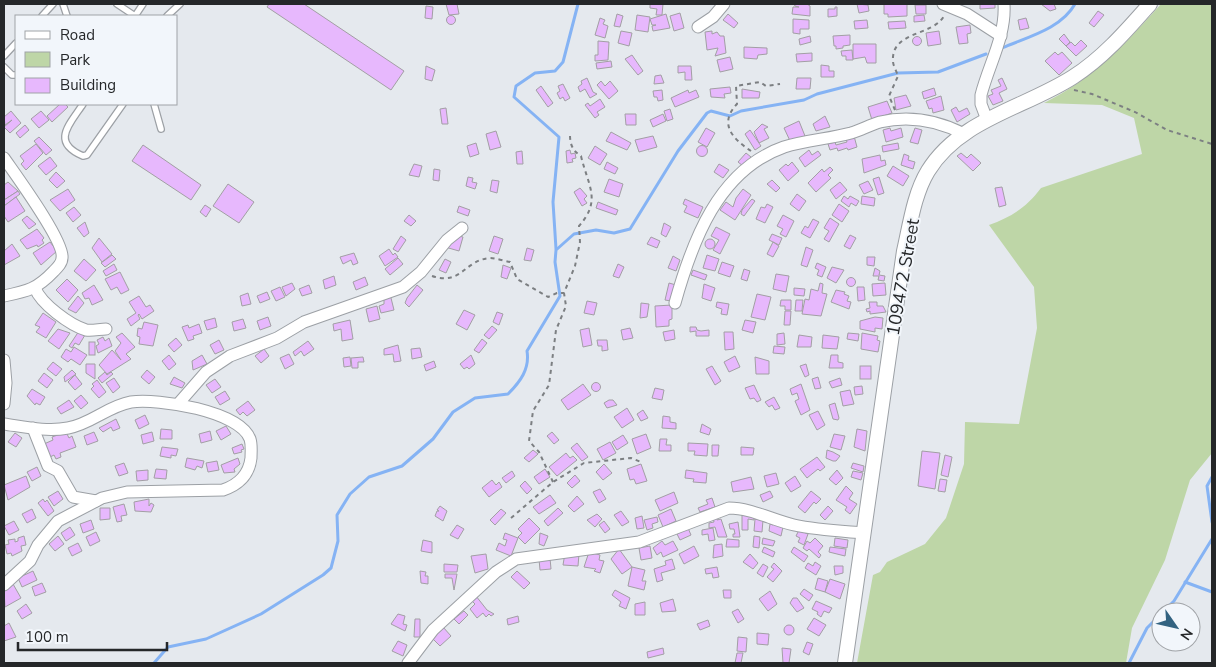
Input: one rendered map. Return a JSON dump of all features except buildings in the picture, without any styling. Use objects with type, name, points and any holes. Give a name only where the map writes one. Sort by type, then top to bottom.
[{"type":"street","points":[[698,27],[713,17],[724,4]]},
{"type":"street","points":[[987,120],[981,104],[981,95],[1001,36],[1004,22],[1004,4]]},
{"type":"street","name":"109472 Street","points":[[845,663],[904,251],[913,212],[928,172],[939,156],[964,134],[987,120],[1056,87],[1074,76],[1107,50],[1150,4]]},
{"type":"street","points":[[946,5],[1001,36]]},
{"type":"street","points":[[675,303],[687,259],[709,214],[748,167],[762,158],[784,148],[840,136],[891,121],[925,119],[943,123],[964,134]]},
{"type":"street","points":[[4,158],[51,229],[62,251],[61,263],[35,288],[4,296]]},
{"type":"street","points":[[178,404],[206,372],[230,356],[276,338],[304,322],[403,287],[421,272],[447,240],[462,228]]},
{"type":"street","points":[[35,288],[39,298],[48,307],[87,330],[106,329]]},
{"type":"street","points":[[4,360],[6,383],[4,404]]},
{"type":"street","points":[[4,424],[54,430],[71,428],[92,420],[115,406],[150,400],[207,411],[236,424],[245,431],[250,439],[251,450],[250,463],[244,476],[232,487],[223,490],[126,492],[96,501],[58,521],[38,545],[30,560],[4,585]]},
{"type":"street","points":[[33,428],[48,466],[58,471],[73,497],[96,501]]},
{"type":"street","points":[[408,663],[433,630],[496,572],[516,559],[639,542],[729,508],[743,509],[792,525],[817,530],[864,533]]},
{"type":"lane","points":[[43,15],[54,4]]},
{"type":"lane","points":[[117,4],[134,15]]},
{"type":"lane","points":[[136,15],[143,4]]},
{"type":"lane","points":[[168,15],[180,4]]},
{"type":"lane","points":[[4,56],[15,44]]},
{"type":"lane","points":[[4,67],[12,75],[15,75]]},
{"type":"lane","points":[[82,105],[66,129],[63,138],[65,142],[83,156],[87,155],[122,105]]},
{"type":"lane","points":[[154,105],[161,129]]},
{"type":"path","points":[[891,121],[896,112],[889,96],[898,76],[893,61],[896,50],[912,33],[932,28],[942,19],[946,5]]},
{"type":"path","points":[[762,158],[734,140],[728,130],[732,110],[737,104],[735,90],[740,84],[760,82],[766,86],[780,84]]},
{"type":"path","points":[[1056,87],[1092,94],[1135,112],[1167,130],[1212,144]]},
{"type":"path","points":[[553,482],[539,452],[529,441],[529,432],[533,411],[549,385],[556,330],[566,306],[564,294],[575,266],[580,242],[579,226],[589,214],[592,205],[581,156],[576,153],[571,144],[570,135]]},
{"type":"path","points":[[421,272],[445,280],[452,278],[474,264],[490,258],[510,262],[517,279],[548,298],[557,293],[564,294]]},
{"type":"path","points":[[511,518],[553,482],[584,463],[631,458],[641,462]]},
{"type":"green space","points":[[1161,4],[1212,4],[1212,453],[1190,480],[1165,560],[1132,628],[1126,663],[857,663],[873,575],[880,572],[887,562],[925,544],[946,518],[964,464],[965,422],[1019,424],[1037,328],[1034,287],[989,225],[1018,211],[1041,188],[1142,154],[1134,118],[1102,105],[1044,103],[1078,83],[1108,59]]},
{"type":"waterway","points":[[556,249],[553,202],[559,137],[514,97],[516,86],[535,73],[555,71],[563,62],[578,4]]},
{"type":"waterway","points":[[1002,48],[1052,26],[1069,13],[1075,4]]},
{"type":"waterway","points":[[154,663],[168,647],[206,639],[261,614],[323,575],[331,568],[338,541],[337,515],[350,494],[369,477],[402,466],[433,439],[453,412],[475,398],[508,394],[523,375],[527,364],[527,351],[560,296],[555,262],[556,250],[574,234],[596,230],[614,233],[630,229],[678,151],[707,113],[711,111],[730,116],[741,111],[804,100],[817,94],[898,73],[938,72],[986,54]]},
{"type":"waterway","points":[[1212,477],[1207,486],[1212,522]]},
{"type":"waterway","points":[[1173,602],[1212,539]]},
{"type":"waterway","points":[[1185,582],[1212,592]]},
{"type":"waterway","points":[[1129,663],[1147,628],[1151,624]]}]
